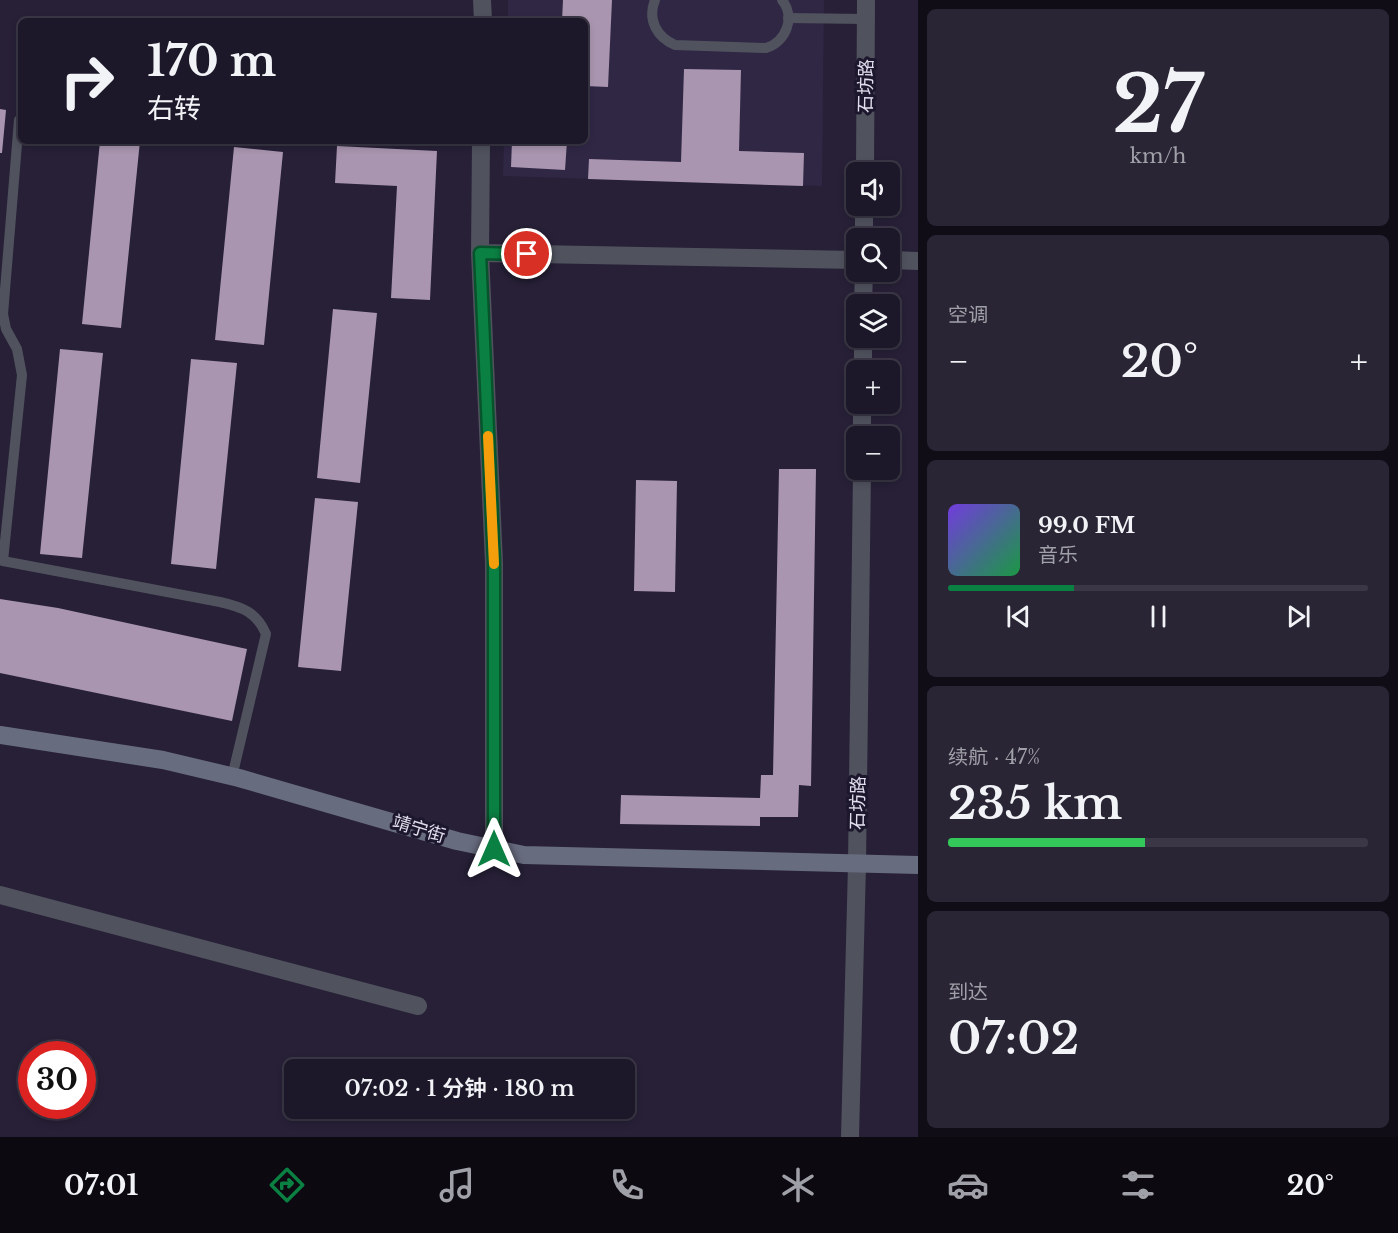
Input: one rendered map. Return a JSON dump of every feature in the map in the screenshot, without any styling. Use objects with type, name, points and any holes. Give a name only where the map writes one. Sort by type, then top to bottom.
[{"type":"main road","name":"靖宁街","points":[[0,735],[163,760],[232,777],[457,841],[524,855],[918,865]]},
{"type":"street","points":[[482,0],[483,18]]},
{"type":"street","name":"石坊路","points":[[865,162],[867,0]]},
{"type":"street","points":[[482,144],[480,253],[494,563],[494,849]]},
{"type":"street","points":[[480,253],[846,260]]},
{"type":"street","points":[[900,260],[918,261]]},
{"type":"street","name":"石坊路","points":[[850,1137],[857,865],[861,480]]},
{"type":"street","points":[[0,895],[418,1006]]},
{"type":"lane","points":[[655,0],[652,21],[662,39],[675,45],[766,48],[779,44],[785,34],[788,18],[782,0]]},
{"type":"lane","points":[[788,18],[866,19]]},
{"type":"lane","points":[[18,132],[3,314],[6,329],[17,349],[22,375],[3,561],[220,602],[238,606],[255,615],[266,634],[232,777]]},
{"type":"shaded area","points":[[508,0],[824,0],[822,186],[503,176],[504,144],[588,144],[588,18],[508,18]]},
{"type":"building","points":[[563,0],[612,0],[608,87],[588,86],[588,18],[562,18]]},
{"type":"building","points":[[684,69],[741,70],[739,151],[804,153],[803,186],[588,179],[589,159],[681,162]]},
{"type":"building","points":[[0,109],[6,110],[2,153],[0,153]]},
{"type":"building","points":[[100,144],[140,144],[121,328],[82,324]]},
{"type":"building","points":[[512,144],[567,144],[565,170],[511,167]]},
{"type":"building","points":[[337,146],[437,151],[430,300],[391,298],[397,186],[335,183]]},
{"type":"building","points":[[234,147],[283,152],[264,345],[215,340]]},
{"type":"building","points":[[333,309],[377,313],[360,483],[317,478]]},
{"type":"building","points":[[60,349],[103,353],[82,558],[40,554]]},
{"type":"building","points":[[191,359],[237,363],[216,569],[171,564]]},
{"type":"building","points":[[779,469],[816,469],[811,786],[799,785],[798,817],[760,817],[760,826],[620,824],[621,795],[760,798],[761,775],[773,775]]},
{"type":"building","points":[[636,480],[677,481],[675,592],[634,591]]},
{"type":"building","points":[[315,498],[358,502],[341,671],[298,667]]},
{"type":"building","points":[[0,599],[58,608],[247,649],[232,721],[0,673]]},
{"type":"slow traffic","points":[[488,436],[494,564]]},
{"type":"route","points":[[494,849],[494,563],[480,253],[527,254]]}]
